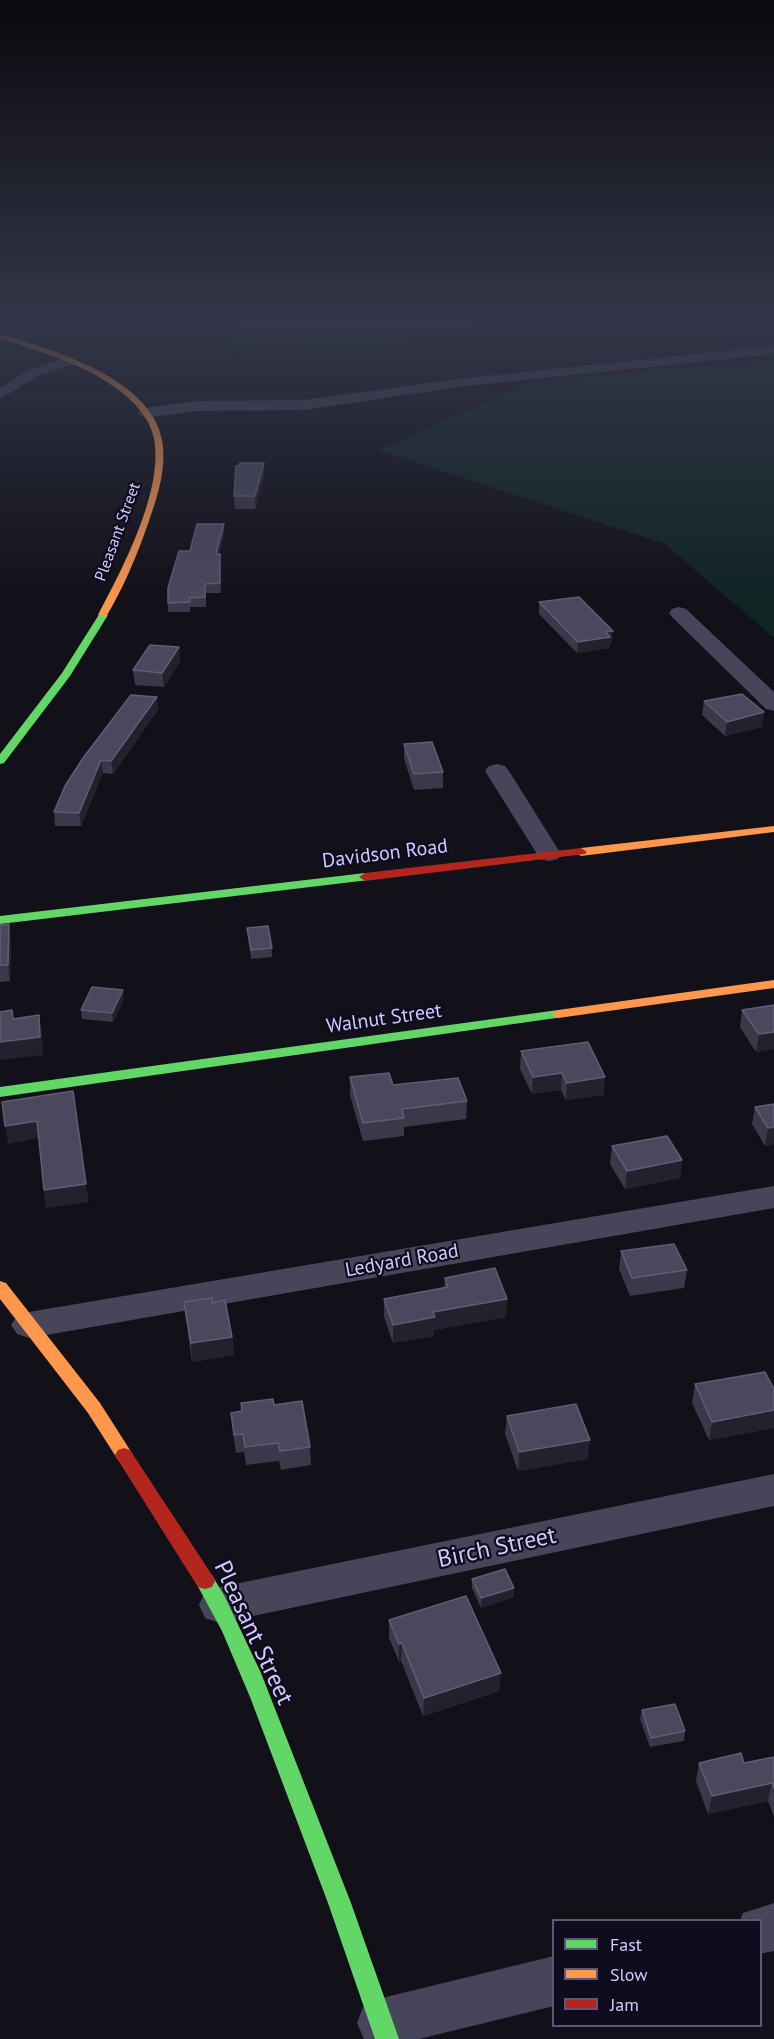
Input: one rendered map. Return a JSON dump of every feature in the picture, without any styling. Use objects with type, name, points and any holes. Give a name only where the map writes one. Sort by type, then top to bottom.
[{"type":"main road","name":"Pleasant Street","points":[[0,761],[80,653],[102,618],[127,561],[150,498],[160,454],[154,428],[146,415]]},
{"type":"main road","name":"Davidson Road","points":[[0,920],[774,829]]},
{"type":"main road","name":"Walnut Street","points":[[0,1092],[774,984]]},
{"type":"main road","name":"Pleasant Street","points":[[0,1287],[94,1408],[220,1605],[261,1699],[347,1919],[384,2031]]},
{"type":"street","points":[[679,613],[774,704]]},
{"type":"street","points":[[497,771],[549,854]]},
{"type":"street","name":"Ledyard Road","points":[[29,1325],[774,1197]]},
{"type":"street","name":"Birch Street","points":[[220,1605],[774,1490]]},
{"type":"street","points":[[384,2031],[552,1982]]},
{"type":"green space","points":[[457,415],[774,415],[774,638],[665,544],[378,450]]},
{"type":"building","points":[[240,463],[264,463],[255,496],[234,496],[236,466]]},
{"type":"building","points":[[197,524],[224,524],[216,554],[220,554],[220,583],[205,584],[205,597],[189,598],[190,602],[168,603],[168,588],[179,551],[190,551]]},
{"type":"building","points":[[579,597],[613,631],[606,632],[610,637],[578,642],[539,602]]},
{"type":"building","points":[[150,645],[179,647],[162,673],[133,670]]},
{"type":"building","points":[[742,694],[764,712],[727,722],[704,701]]},
{"type":"building","points":[[131,695],[157,697],[111,761],[101,760],[79,813],[54,812],[65,786],[83,758]]},
{"type":"building","points":[[432,742],[443,772],[414,774],[404,744]]},
{"type":"building","points":[[9,924],[8,965],[0,965],[0,925]]},
{"type":"building","points":[[268,926],[272,948],[251,950],[247,928]]},
{"type":"building","points":[[92,987],[123,990],[112,1013],[81,1010]]},
{"type":"building","points":[[774,1005],[774,1032],[759,1034],[742,1010]]},
{"type":"building","points":[[12,1010],[13,1019],[39,1015],[40,1037],[0,1042],[0,1012]]},
{"type":"building","points":[[588,1042],[605,1077],[567,1083],[562,1073],[533,1077],[521,1051]]},
{"type":"building","points":[[389,1073],[393,1085],[458,1078],[467,1101],[402,1109],[404,1118],[363,1123],[350,1077]]},
{"type":"building","points":[[73,1091],[86,1184],[44,1190],[37,1121],[5,1126],[2,1102]]},
{"type":"building","points":[[774,1104],[774,1127],[768,1128],[755,1107]]},
{"type":"building","points":[[667,1136],[682,1160],[627,1171],[612,1146]]},
{"type":"building","points":[[674,1244],[687,1270],[632,1278],[621,1251]]},
{"type":"building","points":[[495,1268],[507,1299],[433,1312],[435,1317],[393,1325],[384,1299],[448,1287],[445,1278]]},
{"type":"building","points":[[212,1298],[212,1303],[225,1300],[232,1337],[191,1343],[184,1302]]},
{"type":"building","points":[[765,1372],[774,1389],[774,1410],[712,1422],[695,1384]]},
{"type":"building","points":[[273,1399],[274,1405],[302,1401],[310,1447],[280,1451],[278,1443],[245,1447],[243,1434],[234,1435],[231,1413],[242,1411],[241,1403]]},
{"type":"building","points":[[576,1404],[590,1440],[519,1452],[507,1416]]},
{"type":"building","points":[[505,1569],[514,1588],[481,1598],[472,1579]]},
{"type":"building","points":[[466,1596],[501,1673],[424,1698],[402,1643],[399,1644],[389,1620]]},
{"type":"building","points":[[675,1704],[685,1731],[651,1738],[642,1710]]},
{"type":"building","points":[[741,1753],[744,1763],[774,1757],[774,1788],[772,1783],[712,1796],[699,1763]]},
{"type":"traffic: fast","points":[[0,761],[66,674],[103,615]]},
{"type":"traffic: fast","points":[[0,920],[365,877]]},
{"type":"traffic: fast","points":[[0,1092],[558,1014]]},
{"type":"traffic: fast","points":[[205,1581],[230,1626],[261,1697],[340,1903],[387,2039]]},
{"type":"traffic: slow","points":[[103,615],[133,554],[157,479],[160,457],[158,439],[147,415]]},
{"type":"traffic: slow","points":[[581,852],[774,829]]},
{"type":"traffic: slow","points":[[558,1014],[774,984]]},
{"type":"traffic: slow","points":[[0,1287],[94,1408],[124,1455]]},
{"type":"traffic: jam","points":[[365,877],[581,852]]},
{"type":"traffic: jam","points":[[124,1455],[205,1581]]}]
